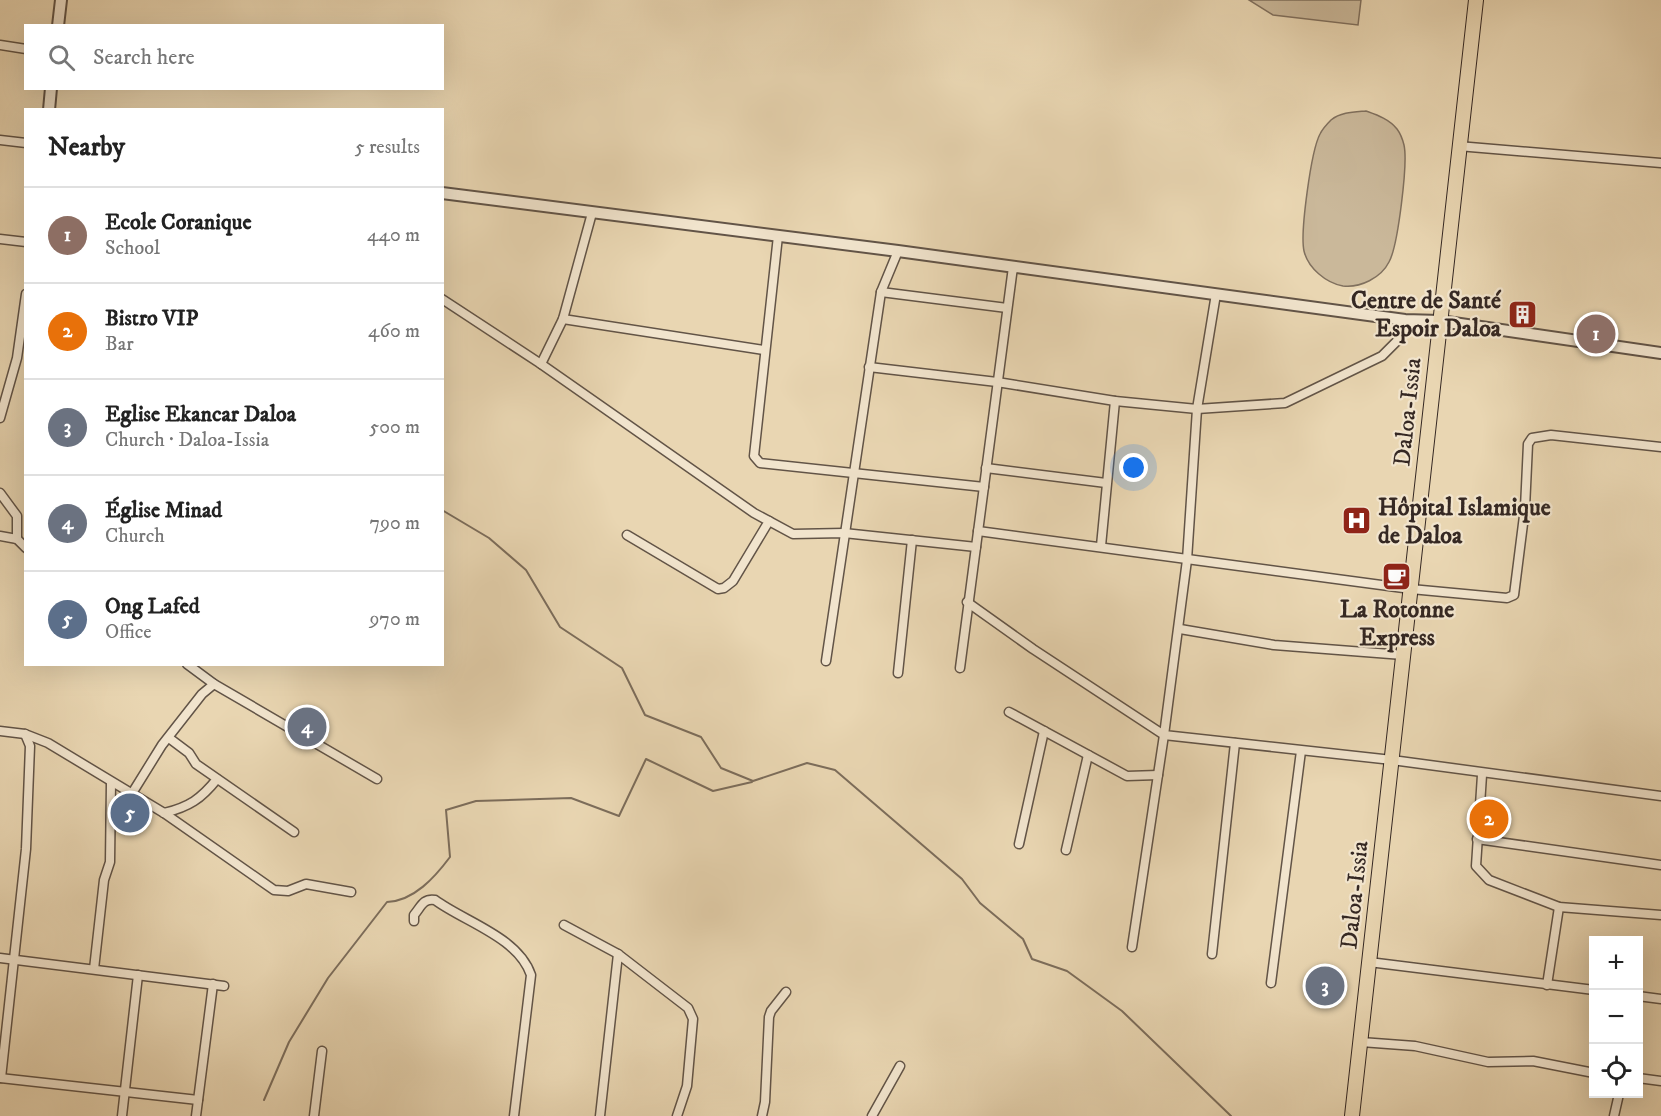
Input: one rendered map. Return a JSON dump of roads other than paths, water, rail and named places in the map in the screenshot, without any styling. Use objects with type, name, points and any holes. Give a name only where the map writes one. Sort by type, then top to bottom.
[{"type":"main road","name":"Daloa-Issia","points":[[1352,1116],[1476,0]]},
{"type":"street","points":[[58,24],[61,0]]},
{"type":"street","points":[[0,45],[24,49]]},
{"type":"street","points":[[49,108],[51,90]]},
{"type":"street","points":[[0,140],[24,142]]},
{"type":"street","points":[[1458,146],[1661,163]]},
{"type":"street","points":[[444,194],[898,251],[1405,320],[1440,321],[1661,353]]},
{"type":"street","points":[[542,364],[563,319],[592,213]]},
{"type":"street","points":[[778,236],[754,456],[759,463],[984,486]]},
{"type":"street","points":[[0,239],[24,242]]},
{"type":"street","points":[[826,661],[881,292],[898,251]]},
{"type":"street","points":[[960,668],[1013,267]]},
{"type":"street","points":[[881,292],[1007,308]]},
{"type":"street","points":[[1132,947],[1180,629],[1197,409],[1216,294]]},
{"type":"street","points":[[444,300],[542,364],[769,521],[793,534],[844,534],[976,547]]},
{"type":"street","points":[[0,418],[17,358],[24,308]]},
{"type":"street","points":[[563,319],[764,350]]},
{"type":"street","points":[[869,367],[997,382],[1115,401],[1197,409],[1284,403],[1382,356],[1399,339],[1405,320]]},
{"type":"street","points":[[1101,546],[1115,401]]},
{"type":"street","points":[[978,531],[1101,546],[1187,561],[1411,589],[1508,598],[1514,595],[1525,508],[1528,444],[1532,438],[1551,435],[1661,447]]},
{"type":"street","points":[[986,468],[1106,483]]},
{"type":"street","points":[[0,493],[17,516],[17,539]]},
{"type":"street","points":[[627,535],[718,589],[724,588],[733,581],[769,521]]},
{"type":"street","points":[[0,536],[17,539],[24,546]]},
{"type":"street","points":[[898,673],[912,540]]},
{"type":"street","points":[[967,602],[1033,650],[1164,735],[1392,760],[1482,774],[1661,796]]},
{"type":"street","points":[[1180,629],[1274,645],[1403,655]]},
{"type":"street","points":[[190,666],[214,684],[377,779]]},
{"type":"street","points":[[131,795],[156,753],[202,694],[214,684]]},
{"type":"street","points":[[1009,712],[1127,776],[1158,775]]},
{"type":"street","points":[[0,731],[25,734],[48,743],[164,813],[274,890],[288,891],[306,884],[351,892]]},
{"type":"street","points":[[1019,844],[1044,731]]},
{"type":"street","points":[[25,734],[30,751],[26,849],[16,960],[1,1078],[198,1100]]},
{"type":"street","points":[[169,738],[189,753],[196,764],[294,832]]},
{"type":"street","points":[[1212,954],[1235,743]]},
{"type":"street","points":[[1271,983],[1301,751]]},
{"type":"street","points":[[1065,850],[1088,754]]},
{"type":"street","points":[[1482,774],[1476,866],[1480,874],[1489,880],[1559,907],[1661,915]]},
{"type":"street","points":[[164,813],[186,807],[202,798],[218,779]]},
{"type":"street","points":[[94,969],[104,880],[110,862],[111,783]]},
{"type":"street","points":[[1477,839],[1661,865]]},
{"type":"street","points":[[414,921],[414,915],[422,903],[428,899],[435,900],[502,941],[527,962],[531,975],[514,1116]]},
{"type":"street","points":[[1547,985],[1559,907]]},
{"type":"street","points":[[564,925],[618,954],[688,1008],[693,1018],[687,1086],[677,1116]]},
{"type":"street","points":[[600,1116],[618,954]]},
{"type":"street","points":[[0,958],[224,986]]},
{"type":"street","points":[[1369,962],[1589,990]]},
{"type":"street","points":[[122,1116],[138,975]]},
{"type":"street","points":[[196,1116],[213,984]]},
{"type":"street","points":[[762,1116],[765,1102],[769,1017],[786,992]]},
{"type":"street","points":[[1643,997],[1661,999]]},
{"type":"street","points":[[1361,1042],[1415,1046],[1488,1062],[1533,1061],[1589,1072]]},
{"type":"street","points":[[314,1116],[322,1051]]},
{"type":"street","points":[[872,1116],[900,1066]]},
{"type":"street","points":[[1643,1079],[1661,1082]]},
{"type":"street","points":[[1614,1116],[1618,1098]]},
{"type":"waterway","points":[[444,511],[489,538],[526,570],[560,627],[622,668],[645,715],[701,737],[721,768],[753,781],[807,763],[835,770],[962,879],[980,903],[1023,939],[1032,959],[1067,971],[1122,1011],[1231,1116]]},
{"type":"waterway","points":[[264,1100],[289,1042],[328,978],[387,902],[397,901],[415,893],[431,880],[450,857],[446,810],[476,801],[571,798],[619,816],[646,759],[713,791],[752,782]]},
{"type":"place","name":"Centre de Santé Espoir Daloa","points":[[1522,314]]},
{"type":"place","name":"Ecole Coranique","points":[[1596,334]]},
{"type":"place","name":"Hôpital Islamique de Daloa","points":[[1357,521]]},
{"type":"place","name":"La Rotonne Express","points":[[1397,576]]},
{"type":"place","name":"Église Minad","points":[[307,727]]},
{"type":"place","name":"Ong Lafed","points":[[130,813]]},
{"type":"place","name":"Bistro VIP","points":[[1489,819]]},
{"type":"place","name":"Eglise Ekancar Daloa","points":[[1325,986]]}]
